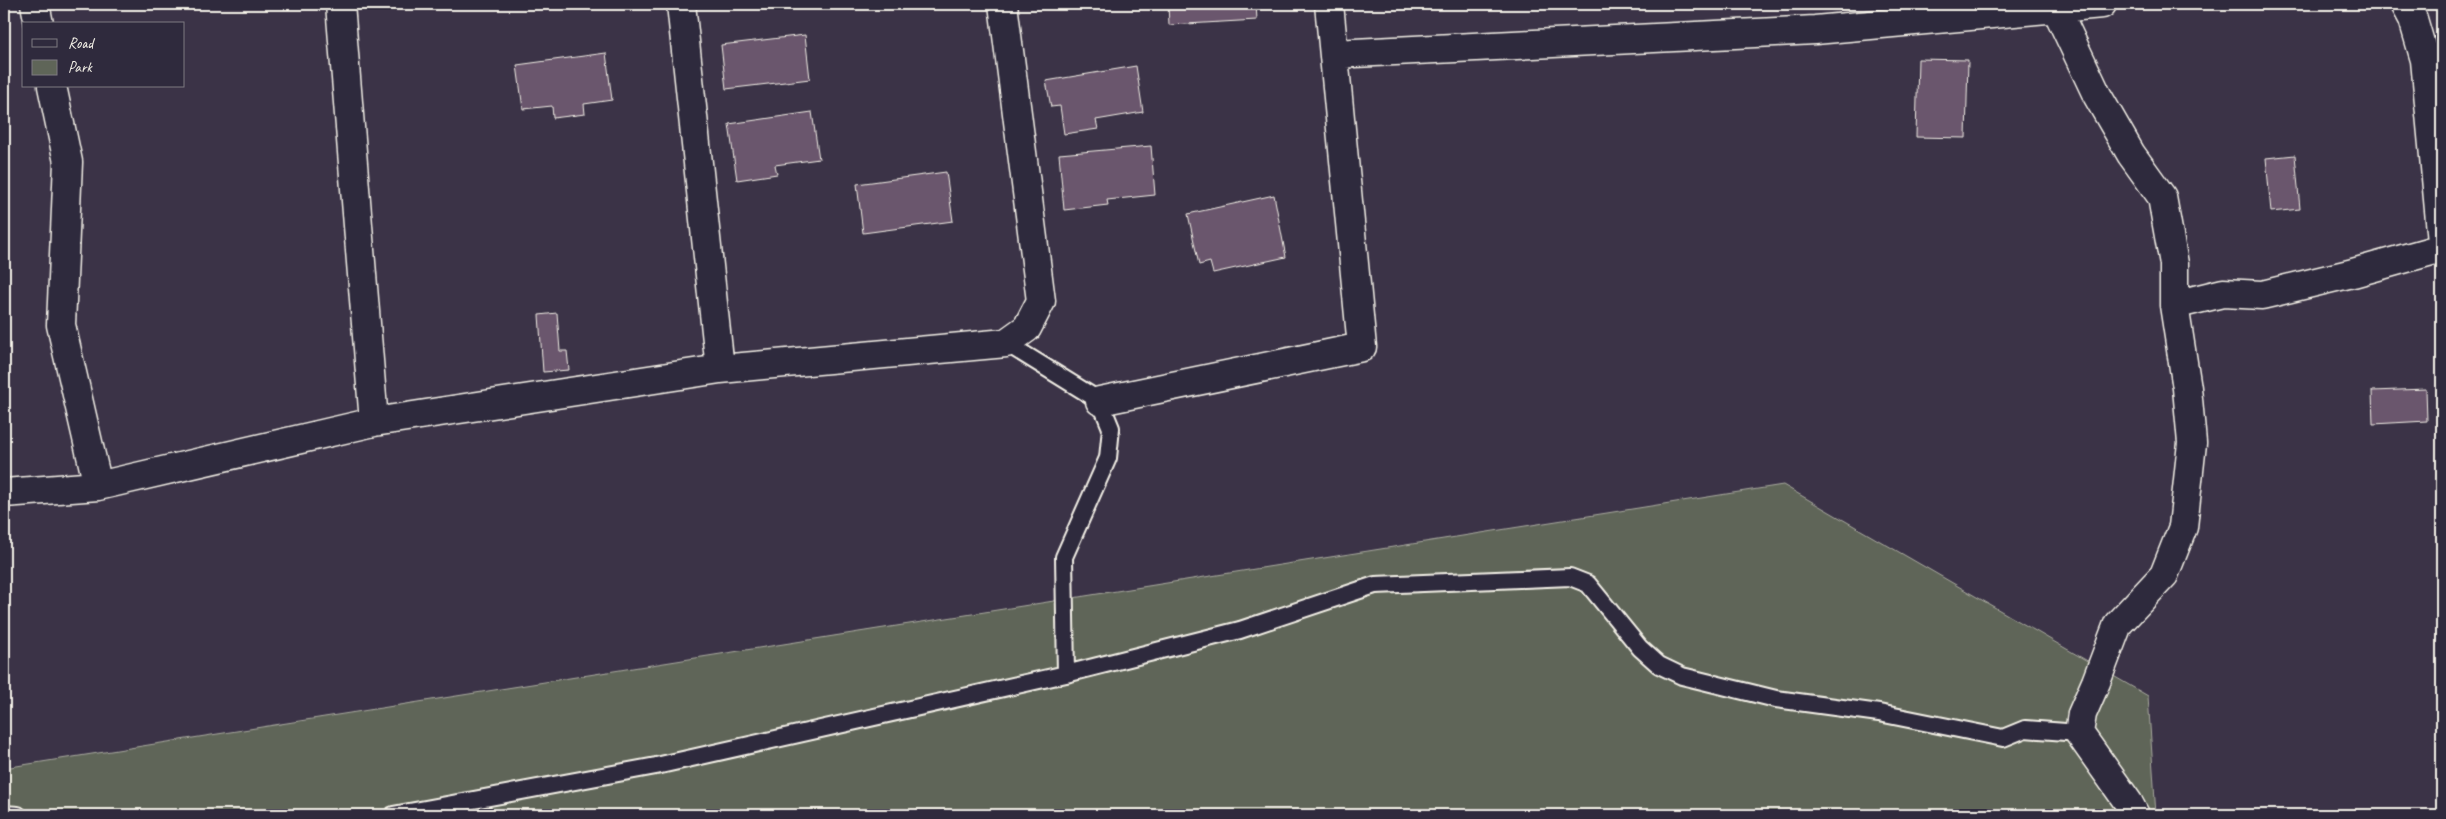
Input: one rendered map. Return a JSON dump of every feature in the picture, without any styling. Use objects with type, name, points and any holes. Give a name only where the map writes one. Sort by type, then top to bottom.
[{"type":"street","points":[[34,4],[38,22]]},
{"type":"street","points":[[340,4],[374,422]]},
{"type":"street","points":[[681,4],[720,369]]},
{"type":"street","points":[[4,493],[98,486],[374,422],[720,369],[1006,343],[1027,328],[1041,301],[1003,4]]},
{"type":"street","points":[[1100,401],[1362,347],[1329,4]]},
{"type":"street","points":[[1334,54],[1816,30],[2102,4]]},
{"type":"street","points":[[2405,4],[2413,19],[2426,60],[2442,242]]},
{"type":"street","points":[[2056,8],[2097,94],[2131,154],[2162,197],[2174,264],[2174,305],[2187,388],[2192,444],[2182,527],[2164,575],[2118,624],[2082,714],[2079,733],[2128,802],[2135,815]]},
{"type":"street","points":[[52,88],[68,162],[61,325],[98,486]]},
{"type":"street","points":[[2174,305],[2223,293],[2262,295],[2353,273],[2442,248]]},
{"type":"lane","points":[[1006,343],[1100,401],[1112,428],[1108,458],[1064,557],[1066,674]]},
{"type":"lane","points":[[393,815],[656,766],[1066,674],[1240,630],[1375,585],[1570,577],[1588,584],[1646,654],[1659,666],[1682,676],[1776,699],[1879,714],[2003,738],[2025,729],[2079,733]]},
{"type":"lane","points":[[4,814],[18,815]]},
{"type":"green space","points":[[1783,485],[2148,696],[2156,815],[4,815],[4,768]]},
{"type":"building","points":[[1168,4],[1256,4],[1257,20],[1169,25]]},
{"type":"building","points":[[805,35],[810,79],[726,89],[721,45]]},
{"type":"building","points":[[606,53],[612,100],[584,104],[585,114],[553,118],[552,106],[523,109],[517,65]]},
{"type":"building","points":[[1918,59],[1968,60],[1966,138],[1916,137]]},
{"type":"building","points":[[1136,66],[1143,112],[1096,120],[1098,129],[1064,134],[1060,106],[1051,107],[1046,81]]},
{"type":"building","points":[[812,112],[819,159],[775,165],[777,174],[737,180],[729,124]]},
{"type":"building","points":[[1151,146],[1155,195],[1107,200],[1108,205],[1064,210],[1059,154]]},
{"type":"building","points":[[2295,155],[2300,209],[2271,212],[2266,158]]},
{"type":"building","points":[[946,172],[953,221],[863,233],[857,184]]},
{"type":"building","points":[[1274,195],[1286,257],[1213,273],[1210,262],[1199,265],[1188,214]]},
{"type":"building","points":[[557,313],[560,351],[567,351],[569,370],[543,372],[539,315]]},
{"type":"building","points":[[2426,389],[2427,421],[2373,424],[2372,391]]}]
